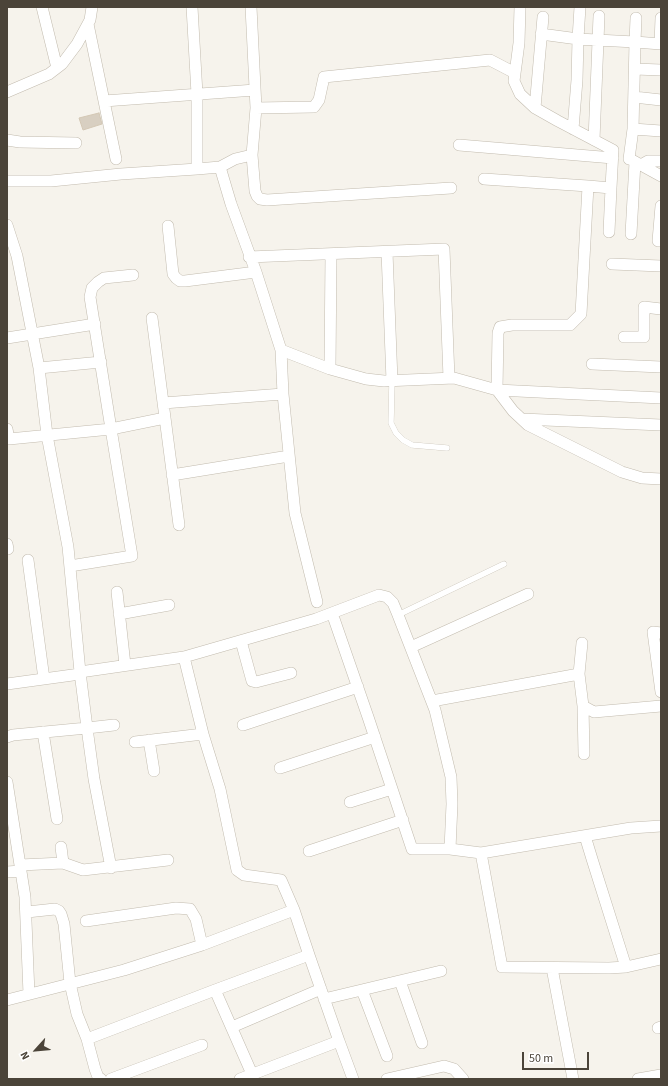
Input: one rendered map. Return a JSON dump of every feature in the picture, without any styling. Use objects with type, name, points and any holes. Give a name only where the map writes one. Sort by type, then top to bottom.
[{"type":"street","points":[[42,7],[57,68]]},
{"type":"street","points":[[7,92],[49,74],[62,64],[77,44],[88,24],[92,7]]},
{"type":"street","points":[[192,7],[197,94],[197,169]]},
{"type":"street","points":[[252,7],[256,108],[252,155],[255,191],[260,199],[267,200],[451,188]]},
{"type":"street","points":[[520,7],[519,43],[514,80],[520,94],[535,108],[594,140],[613,154],[635,162],[661,176]]},
{"type":"street","points":[[573,129],[580,7]]},
{"type":"street","points":[[594,140],[600,16]]},
{"type":"street","points":[[535,108],[543,17]]},
{"type":"street","points":[[631,234],[635,162],[633,129],[636,18]]},
{"type":"street","points":[[541,34],[578,39],[660,44],[661,18]]},
{"type":"street","points":[[88,24],[116,159]]},
{"type":"street","points":[[256,108],[314,107],[319,100],[324,77],[490,60],[515,72]]},
{"type":"street","points":[[635,68],[661,70]]},
{"type":"street","points":[[104,102],[255,90]]},
{"type":"street","points":[[634,97],[661,100]]},
{"type":"street","points":[[633,129],[661,131]]},
{"type":"street","points":[[7,140],[20,142],[76,143]]},
{"type":"street","points":[[459,145],[613,154]]},
{"type":"street","points":[[609,232],[613,154]]},
{"type":"street","points":[[7,182],[51,181],[220,167],[235,159],[252,155]]},
{"type":"street","points":[[635,162],[661,162]]},
{"type":"street","points":[[220,167],[231,204],[249,257],[256,272],[281,350],[283,394],[294,513],[317,602]]},
{"type":"street","points":[[484,179],[611,188]]},
{"type":"street","points":[[588,186],[580,314],[570,325],[512,325],[500,327],[498,333],[497,390],[513,411],[528,425],[622,472],[642,478],[661,479]]},
{"type":"street","points":[[658,241],[661,206]]},
{"type":"street","points":[[7,225],[16,256],[38,368],[47,435],[70,566],[80,673],[94,779],[111,868]]},
{"type":"street","points":[[168,226],[173,274],[180,281],[256,272]]},
{"type":"street","points":[[249,257],[444,249],[449,378]]},
{"type":"street","points":[[387,252],[392,381]]},
{"type":"street","points":[[330,369],[331,254]]},
{"type":"street","points":[[612,264],[661,266]]},
{"type":"street","points":[[70,566],[132,556],[90,297],[92,288],[104,278],[133,275]]},
{"type":"street","points":[[624,337],[644,337],[644,307],[661,309]]},
{"type":"street","points":[[152,318],[179,525]]},
{"type":"street","points":[[7,338],[95,324]]},
{"type":"street","points":[[281,350],[330,369],[366,379],[392,381],[454,378],[497,390],[661,398]]},
{"type":"street","points":[[38,368],[101,362]]},
{"type":"street","points":[[592,364],[661,367]]},
{"type":"street","points":[[163,403],[283,394]]},
{"type":"street","points":[[8,436],[47,435],[111,429],[165,418]]},
{"type":"street","points":[[522,419],[661,425]]},
{"type":"street","points":[[172,476],[289,456]]},
{"type":"street","points":[[28,560],[44,679]]},
{"type":"street","points":[[117,592],[125,665]]},
{"type":"street","points":[[411,647],[528,594]]},
{"type":"street","points":[[7,684],[184,657],[332,614],[379,595],[387,597],[393,603],[432,701],[451,777],[452,804],[450,849]]},
{"type":"street","points":[[120,614],[169,605]]},
{"type":"street","points":[[332,614],[412,849],[450,849],[481,853],[631,828],[661,826]]},
{"type":"street","points":[[661,633],[653,632],[661,692]]},
{"type":"street","points":[[242,641],[250,678],[252,681],[256,682],[291,673]]},
{"type":"street","points":[[582,643],[579,674],[583,706],[584,754]]},
{"type":"street","points":[[184,657],[203,734],[220,789],[237,870],[244,875],[281,880],[294,910],[322,994],[353,1079]]},
{"type":"street","points":[[432,701],[579,674]]},
{"type":"street","points":[[243,725],[358,687]]},
{"type":"street","points":[[583,706],[594,712],[661,706]]},
{"type":"street","points":[[7,737],[13,735],[114,725]]},
{"type":"street","points":[[43,732],[57,819]]},
{"type":"street","points":[[135,742],[203,734]]},
{"type":"street","points":[[280,768],[375,737]]},
{"type":"street","points":[[149,740],[154,771]]},
{"type":"street","points":[[7,782],[21,868],[26,912],[29,994]]},
{"type":"street","points":[[350,802],[392,789]]},
{"type":"street","points":[[309,851],[403,820]]},
{"type":"street","points":[[586,836],[594,867],[626,966]]},
{"type":"street","points":[[61,847],[64,863]]},
{"type":"street","points":[[481,853],[502,967],[610,968],[661,959]]},
{"type":"street","points":[[7,872],[21,868],[64,863],[83,870],[111,868],[168,860]]},
{"type":"street","points":[[26,912],[50,908],[58,910],[64,924],[70,983],[77,1014],[87,1039],[95,1069],[98,1077],[101,1079]]},
{"type":"street","points":[[86,921],[176,908],[190,909],[196,919],[202,945]]},
{"type":"street","points":[[7,1000],[124,970],[202,945],[294,910]]},
{"type":"street","points":[[87,1039],[309,955]]},
{"type":"street","points":[[552,968],[573,1079]]},
{"type":"street","points":[[232,1027],[322,994],[362,990],[441,971]]},
{"type":"street","points":[[400,981],[422,1043]]},
{"type":"street","points":[[215,990],[252,1074]]},
{"type":"street","points":[[362,990],[387,1056]]},
{"type":"street","points":[[240,1079],[339,1042]]},
{"type":"street","points":[[111,1079],[202,1045]]},
{"type":"street","points":[[387,1079],[444,1066],[454,1069],[463,1079]]},
{"type":"street","points":[[638,1079],[661,1075]]},
{"type":"lane","points":[[392,381],[391,423],[396,433],[403,440],[412,445],[447,448]]},
{"type":"lane","points":[[398,615],[504,564]]},
{"type":"building","points":[[99,113],[102,124],[83,130],[79,118]]}]
